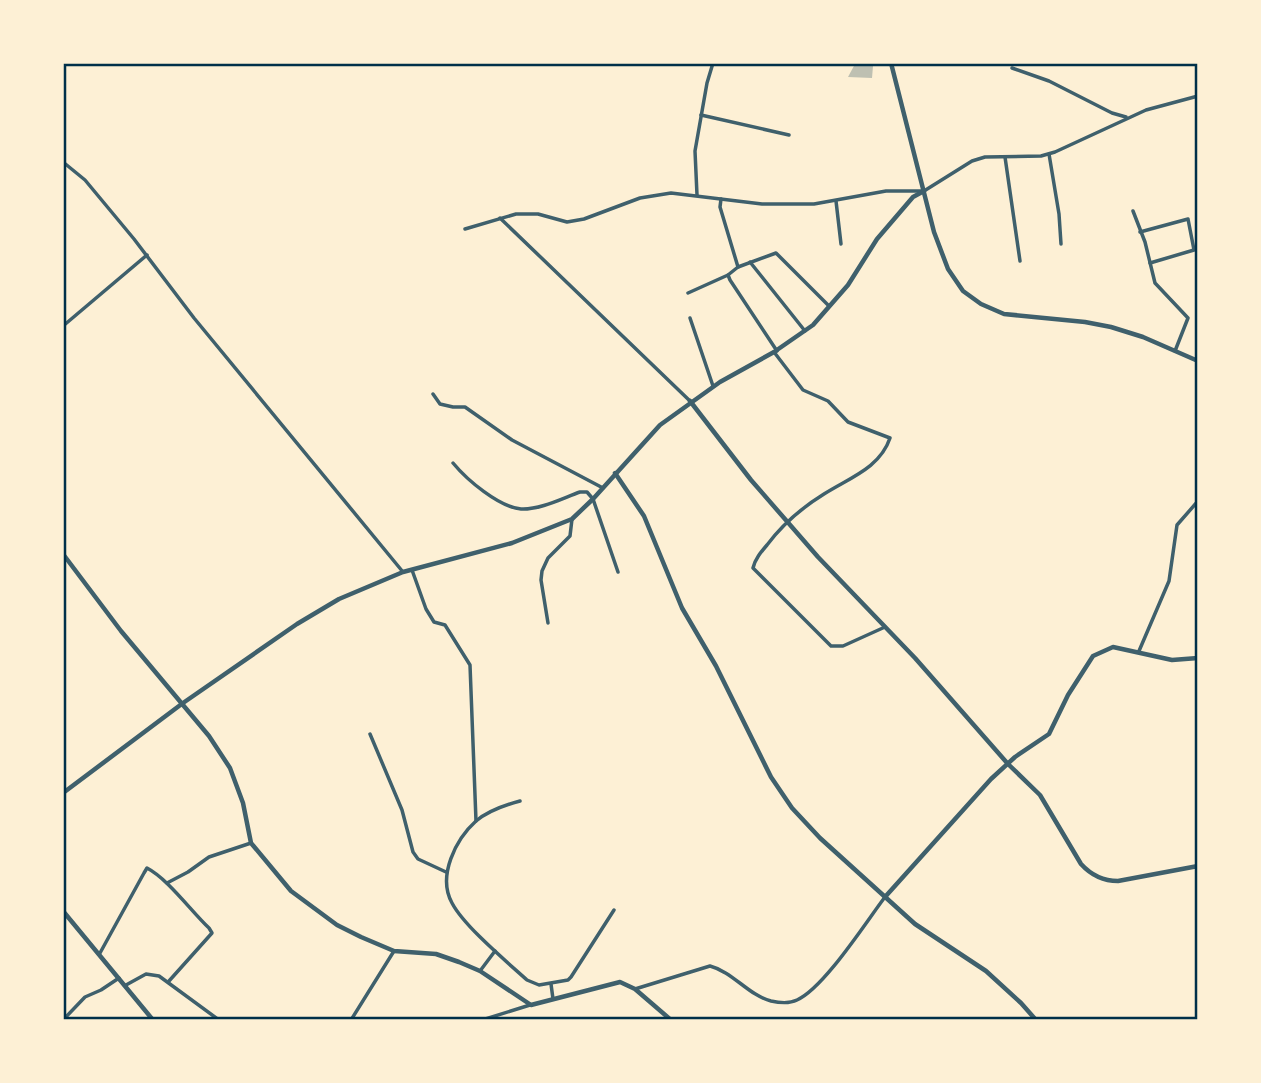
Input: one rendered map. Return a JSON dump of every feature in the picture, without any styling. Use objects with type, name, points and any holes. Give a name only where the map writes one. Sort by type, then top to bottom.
[{"type":"street","points":[[697,195],[695,151],[713,63]]},
{"type":"street","points":[[891,63],[924,191],[948,269],[963,291],[981,304],[1004,314],[1111,327],[1143,337],[1198,362]]},
{"type":"street","points":[[1012,68],[1049,81],[1112,113],[1128,118]]},
{"type":"street","points":[[63,793],[183,703],[297,624],[339,599],[403,572],[512,543],[572,519],[660,425],[690,401],[804,331],[830,307],[848,285],[877,239],[913,197],[972,161],[985,157],[1049,154],[1160,105],[1198,96]]},
{"type":"street","points":[[701,116],[789,135]]},
{"type":"street","points":[[1049,154],[1061,244]]},
{"type":"street","points":[[1005,158],[1020,261]]},
{"type":"street","points":[[63,162],[85,180],[147,254],[203,329],[403,572]]},
{"type":"street","points":[[465,229],[516,214],[538,214],[567,222],[584,219],[640,198],[671,193],[779,204],[836,201],[886,191],[924,191]]},
{"type":"street","points":[[722,199],[720,207],[738,267]]},
{"type":"street","points":[[836,201],[841,244]]},
{"type":"street","points":[[1133,211],[1155,283],[1188,318],[1175,351]]},
{"type":"street","points":[[500,218],[690,401],[751,480],[1045,802],[1089,872],[1107,881],[1118,881],[1198,866]]},
{"type":"street","points":[[1140,232],[1188,219],[1194,250],[1150,262]]},
{"type":"street","points":[[688,293],[729,275],[738,267],[776,253],[830,307]]},
{"type":"street","points":[[63,326],[147,254]]},
{"type":"street","points":[[750,262],[804,331]]},
{"type":"street","points":[[729,275],[775,351],[803,390],[828,401],[848,422],[890,438],[882,454],[871,465],[823,495],[789,521],[765,546],[753,568],[831,646],[843,646],[886,627]]},
{"type":"street","points":[[690,318],[713,386]]},
{"type":"street","points":[[433,394],[440,404],[465,407],[512,440],[603,488]]},
{"type":"street","points":[[453,463],[478,487],[509,506],[520,509],[587,492],[593,499],[618,572]]},
{"type":"street","points":[[615,473],[644,516],[682,608],[716,666],[781,793],[820,838],[915,924],[986,971],[1036,1020]]},
{"type":"street","points":[[1139,652],[1169,581],[1177,525],[1198,501]]},
{"type":"street","points":[[548,623],[542,571],[548,558],[570,536],[572,519]]},
{"type":"street","points":[[63,554],[121,631],[209,736],[230,768],[243,803],[251,844],[291,891],[337,925],[394,951],[436,954],[480,971],[531,1005]]},
{"type":"street","points":[[412,570],[426,609],[434,622],[445,625],[470,665],[477,821]]},
{"type":"street","points":[[635,989],[710,966],[720,968],[760,997],[778,1002],[794,1002],[804,996],[830,970],[885,897],[973,799],[1008,764],[1049,734],[1068,695],[1093,656],[1114,646],[1172,660],[1198,658]]},
{"type":"street","points":[[370,734],[402,810],[413,852],[418,859],[447,873]]},
{"type":"street","points":[[520,801],[503,806],[477,821],[454,850],[447,873],[447,890],[453,905],[495,951],[534,985],[568,980],[614,910]]},
{"type":"street","points":[[167,883],[209,857],[251,844]]},
{"type":"street","points":[[100,953],[148,868],[167,883],[212,933],[169,981]]},
{"type":"street","points":[[63,911],[153,1020]]},
{"type":"street","points":[[351,1020],[394,951]]},
{"type":"street","points":[[480,971],[495,951]]},
{"type":"street","points":[[126,985],[146,974],[159,976],[219,1020]]},
{"type":"street","points":[[63,1020],[85,997],[102,990],[119,978]]},
{"type":"street","points":[[482,1020],[620,982],[635,989],[671,1020]]},
{"type":"street","points":[[551,984],[553,999]]},
{"type":"building","points":[[855,64],[873,66],[872,78],[848,77]]}]
